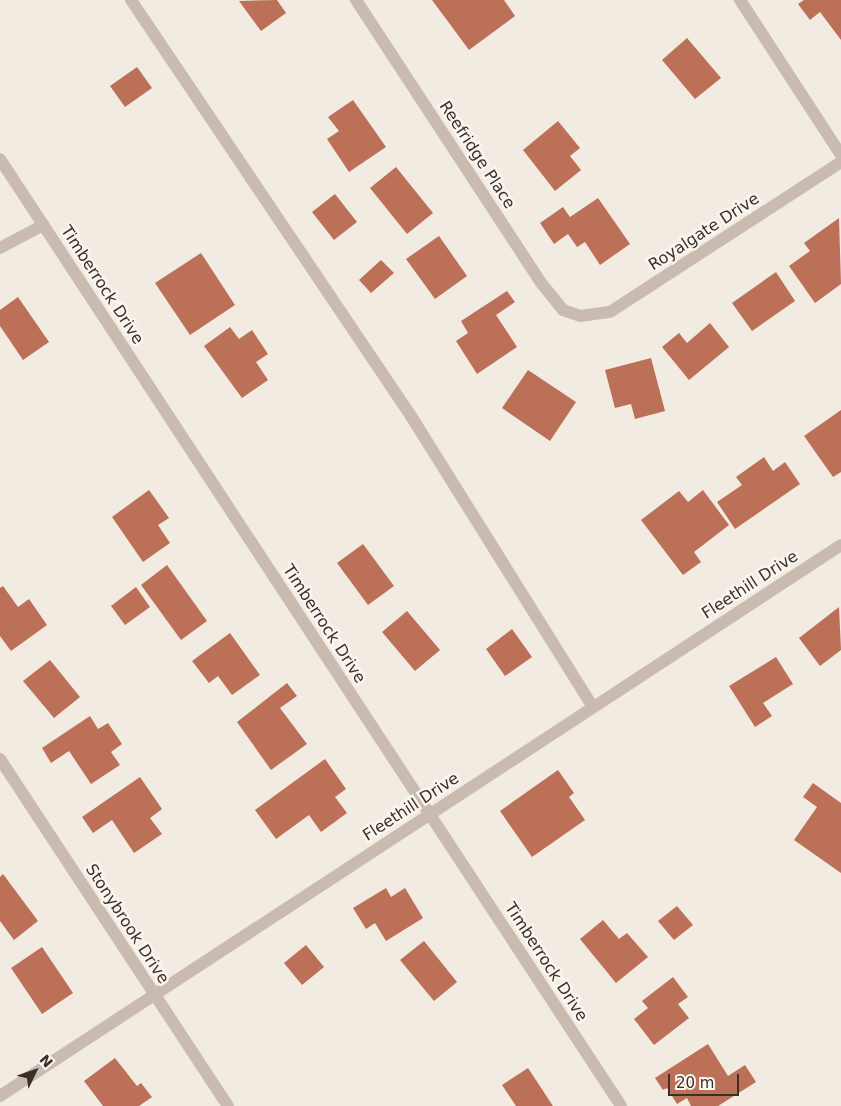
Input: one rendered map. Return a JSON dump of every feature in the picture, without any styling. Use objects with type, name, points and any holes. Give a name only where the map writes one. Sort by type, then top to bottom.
[{"type":"street","points":[[131,0],[411,416],[593,707]]},
{"type":"street","name":"Reefridge Place","points":[[356,0],[542,284],[563,310],[580,316]]},
{"type":"street","points":[[740,0],[841,155]]},
{"type":"street","name":"Timberrock Drive","points":[[0,159],[620,1106]]},
{"type":"street","name":"Royalgate Drive","points":[[580,316],[610,312],[841,162]]},
{"type":"street","points":[[0,248],[43,225]]},
{"type":"street","name":"Fleethill Drive","points":[[0,1096],[841,545]]},
{"type":"street","name":"Stonybrook Drive","points":[[0,759],[228,1106]]},
{"type":"building","points":[[277,0],[286,13],[261,31],[239,1]]},
{"type":"building","points":[[432,0],[504,0],[515,16],[469,50]]},
{"type":"building","points":[[804,0],[841,0],[841,40],[820,12],[810,20],[798,4]]},
{"type":"building","points":[[687,38],[721,78],[695,99],[662,60]]},
{"type":"building","points":[[137,67],[152,88],[125,107],[110,86]]},
{"type":"building","points":[[353,100],[386,147],[349,172],[327,139],[339,131],[328,117]]},
{"type":"building","points":[[558,121],[580,148],[570,156],[581,170],[555,191],[523,150]]},
{"type":"building","points":[[396,167],[433,213],[407,234],[370,188]]},
{"type":"building","points":[[335,194],[357,222],[334,240],[312,212]]},
{"type":"building","points":[[598,198],[630,244],[600,265],[585,242],[577,247],[568,234],[554,244],[540,223],[563,207],[570,217]]},
{"type":"building","points":[[839,218],[841,284],[815,303],[789,266],[810,251],[804,243]]},
{"type":"building","points":[[439,236],[467,276],[435,299],[406,259]]},
{"type":"building","points":[[201,253],[235,305],[190,335],[155,283]]},
{"type":"building","points":[[381,260],[394,273],[371,293],[359,280]]},
{"type":"building","points":[[776,272],[795,301],[752,331],[732,303]]},
{"type":"building","points":[[507,291],[515,302],[496,315],[517,347],[477,374],[456,341],[468,333],[461,321]]},
{"type":"building","points":[[18,297],[49,342],[23,360],[0,326],[0,310]]},
{"type":"building","points":[[710,323],[729,347],[689,380],[662,347],[679,333],[687,343]]},
{"type":"building","points":[[230,327],[239,339],[252,330],[268,354],[256,362],[268,380],[242,398],[204,346]]},
{"type":"building","points":[[651,358],[665,411],[635,419],[631,404],[615,408],[605,370]]},
{"type":"building","points":[[528,370],[576,402],[550,441],[502,408]]},
{"type":"building","points":[[841,410],[841,472],[833,477],[804,436]]},
{"type":"building","points":[[764,457],[773,471],[785,462],[800,484],[735,529],[717,502],[742,485],[736,477]]},
{"type":"building","points":[[149,490],[169,518],[158,525],[170,543],[143,562],[112,517]]},
{"type":"building","points":[[703,490],[729,525],[694,552],[701,562],[683,575],[641,520],[679,491],[688,502]]},
{"type":"building","points":[[363,544],[394,586],[368,605],[337,563]]},
{"type":"building","points":[[167,565],[207,621],[181,640],[141,585]]},
{"type":"building","points":[[3,586],[18,607],[29,599],[47,625],[11,651],[0,636],[0,588]]},
{"type":"building","points":[[136,587],[150,607],[125,625],[111,606]]},
{"type":"building","points":[[839,607],[841,650],[820,666],[799,638]]},
{"type":"building","points":[[407,611],[440,650],[415,671],[382,632]]},
{"type":"building","points":[[512,629],[532,657],[505,676],[486,649]]},
{"type":"building","points":[[230,633],[260,675],[232,695],[218,676],[209,683],[192,661]]},
{"type":"building","points":[[776,657],[793,684],[763,703],[772,716],[755,727],[729,686]]},
{"type":"building","points":[[50,660],[80,697],[54,718],[23,681]]},
{"type":"building","points":[[287,683],[297,696],[280,708],[307,744],[271,770],[237,722]]},
{"type":"building","points":[[90,716],[98,729],[108,723],[122,744],[111,752],[120,765],[91,784],[69,751],[51,763],[42,748]]},
{"type":"building","points":[[325,759],[346,789],[335,797],[347,813],[321,832],[309,815],[276,839],[255,810]]},
{"type":"building","points":[[558,770],[574,793],[569,797],[585,820],[532,857],[500,811]]},
{"type":"building","points":[[140,777],[162,809],[150,818],[162,834],[134,853],[112,820],[93,833],[82,817]]},
{"type":"building","points":[[813,783],[841,803],[841,873],[794,840],[817,807],[803,797]]},
{"type":"building","points":[[3,874],[38,921],[14,940],[0,921],[0,877]]},
{"type":"building","points":[[386,888],[391,897],[405,888],[423,918],[386,941],[375,923],[366,929],[353,908]]},
{"type":"building","points":[[677,906],[693,925],[674,940],[658,921]]},
{"type":"building","points":[[603,920],[619,939],[627,933],[648,957],[616,983],[580,939]]},
{"type":"building","points":[[424,941],[457,982],[434,1001],[400,960]]},
{"type":"building","points":[[306,945],[324,967],[302,985],[284,963]]},
{"type":"building","points":[[42,947],[73,993],[42,1014],[11,968]]},
{"type":"building","points":[[673,977],[688,997],[678,1004],[689,1018],[654,1045],[634,1019],[648,1008],[642,1001]]},
{"type":"building","points":[[708,1044],[728,1076],[745,1065],[756,1082],[718,1106],[691,1106],[687,1098],[677,1104],[667,1088],[663,1090],[655,1078]]},
{"type":"building","points":[[115,1058],[137,1086],[141,1083],[152,1097],[139,1106],[103,1106],[84,1081]]},
{"type":"building","points":[[528,1068],[553,1106],[516,1106],[502,1085]]}]
